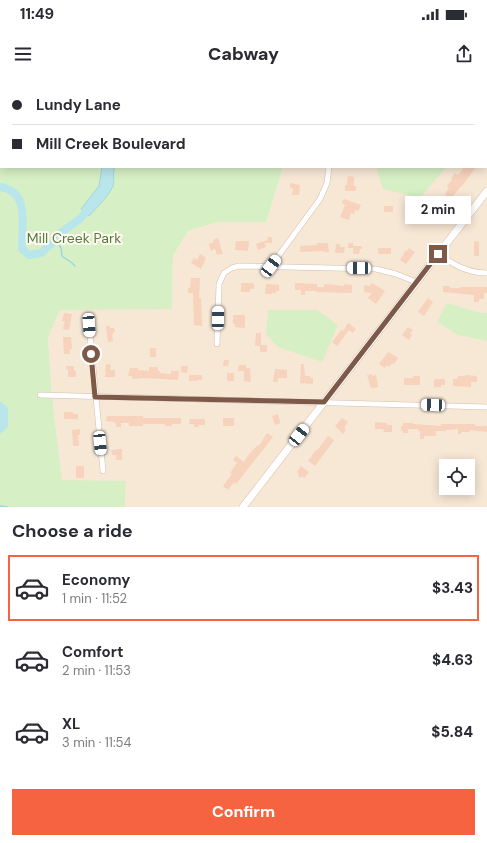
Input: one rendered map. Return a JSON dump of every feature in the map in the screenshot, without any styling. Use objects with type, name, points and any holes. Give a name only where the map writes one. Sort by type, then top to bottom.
[{"type":"street","points":[[271,266],[320,199],[327,183],[330,168]]},
{"type":"street","points":[[243,507],[487,191]]},
{"type":"street","points":[[438,254],[462,269],[487,273]]},
{"type":"street","points":[[217,344],[219,284],[222,276],[234,267],[271,266],[376,269],[396,274],[416,282]]},
{"type":"street","points":[[89,325],[103,472]]},
{"type":"street","points":[[40,395],[487,407]]},
{"type":"shaded area","points":[[283,168],[487,168],[487,507],[125,507],[126,481],[62,481],[52,396],[48,337],[60,309],[172,309],[173,256],[188,231],[218,222],[266,222]]},
{"type":"green space","name":"Mill Creek Park","points":[[0,168],[283,168],[266,222],[218,222],[188,231],[173,256],[172,309],[60,310],[48,337],[52,396],[62,480],[126,481],[125,507],[0,507]]},
{"type":"green space","points":[[376,168],[445,168],[420,198],[383,189]]},
{"type":"green space","points":[[447,303],[480,313],[487,313],[487,341],[458,335],[437,322]]},
{"type":"green space","points":[[268,310],[317,310],[338,325],[322,362],[278,347],[266,334]]},
{"type":"water","points":[[102,168],[115,168],[114,181],[111,190],[89,216],[81,209],[99,186]]},
{"type":"building","points":[[463,168],[475,168],[433,221],[428,216],[432,212],[430,210],[435,204],[439,207],[447,196],[445,194],[449,188],[447,186],[452,180],[451,179],[455,173],[458,175]]},
{"type":"building","points":[[348,176],[354,177],[354,186],[356,186],[356,191],[345,191]]},
{"type":"building","points":[[290,183],[300,185],[299,195],[292,195],[293,188],[290,188]]},
{"type":"building","points":[[344,199],[361,205],[358,211],[355,210],[354,214],[351,213],[349,220],[340,217],[345,205],[342,203]]},
{"type":"building","points":[[384,206],[393,206],[393,212],[384,212]]},
{"type":"building","points":[[267,237],[272,237],[272,243],[265,243],[266,247],[258,250],[256,244],[268,240]]},
{"type":"building","points":[[218,238],[223,254],[217,255],[215,249],[211,251],[209,244]]},
{"type":"building","points":[[236,241],[249,241],[248,251],[235,250]]},
{"type":"building","points":[[474,241],[479,242],[479,256],[474,256]]},
{"type":"building","points":[[317,243],[328,243],[329,252],[300,252],[300,246],[317,245]]},
{"type":"building","points":[[348,243],[353,243],[353,246],[362,246],[359,254],[353,254],[353,248],[348,248]]},
{"type":"building","points":[[336,244],[340,244],[340,247],[345,247],[344,253],[335,253]]},
{"type":"building","points":[[378,248],[391,248],[391,254],[378,254]]},
{"type":"building","points":[[409,248],[415,252],[406,264],[400,260]]},
{"type":"building","points":[[200,254],[206,258],[201,269],[191,263],[194,258],[197,260]]},
{"type":"building","points":[[191,278],[200,278],[199,298],[201,298],[202,326],[194,325],[193,293],[188,293]]},
{"type":"building","points":[[241,283],[254,283],[254,289],[250,289],[250,292],[241,292]]},
{"type":"building","points":[[295,283],[317,284],[317,287],[324,287],[324,284],[344,286],[344,284],[352,285],[352,293],[305,291],[305,295],[301,295],[301,290],[295,290]]},
{"type":"building","points":[[372,283],[385,291],[376,304],[368,298],[372,293],[364,292],[364,285],[370,286]]},
{"type":"building","points":[[266,284],[279,285],[279,291],[272,294],[265,294]]},
{"type":"building","points":[[443,286],[450,286],[450,288],[487,287],[487,293],[484,293],[484,299],[479,299],[479,302],[474,302],[474,295],[443,292]]},
{"type":"building","points":[[428,298],[433,302],[424,316],[418,312]]},
{"type":"building","points":[[64,313],[72,314],[69,330],[63,329],[65,321],[62,321]]},
{"type":"building","points":[[233,315],[245,315],[245,328],[235,327],[235,324],[233,324]]},
{"type":"building","points":[[348,323],[356,329],[353,333],[349,330],[337,346],[332,342],[341,330],[343,331]]},
{"type":"building","points":[[106,326],[114,328],[115,332],[113,332],[112,335],[113,341],[108,342]]},
{"type":"building","points":[[408,327],[413,330],[410,333],[412,335],[409,340],[402,335]]},
{"type":"building","points":[[256,333],[261,333],[261,345],[267,345],[267,352],[260,352],[260,346],[255,346]]},
{"type":"building","points":[[63,337],[71,337],[72,349],[70,349],[70,354],[64,354]]},
{"type":"building","points":[[150,348],[156,348],[156,357],[150,357]]},
{"type":"building","points":[[388,352],[398,358],[394,364],[392,363],[389,367],[387,365],[385,368],[379,364]]},
{"type":"building","points":[[224,360],[229,360],[228,366],[223,366]]},
{"type":"building","points":[[106,364],[111,365],[110,370],[115,370],[115,377],[105,377]]},
{"type":"building","points":[[301,364],[304,364],[305,376],[310,376],[310,378],[313,378],[313,384],[300,383]]},
{"type":"building","points":[[239,365],[246,365],[246,368],[250,368],[251,382],[244,381],[244,371],[238,371]]},
{"type":"building","points":[[66,366],[74,366],[76,377],[68,377],[68,369],[66,369]]},
{"type":"building","points":[[181,366],[188,366],[187,373],[181,372]]},
{"type":"building","points":[[149,367],[158,367],[158,371],[160,371],[160,373],[171,374],[171,371],[179,371],[178,380],[144,378],[132,379],[132,376],[128,376],[130,368],[138,368],[138,370],[149,371]]},
{"type":"building","points":[[275,369],[287,370],[287,378],[278,378],[278,382],[273,382]]},
{"type":"building","points":[[227,373],[234,373],[234,381],[227,381]]},
{"type":"building","points":[[372,374],[372,376],[376,375],[378,387],[371,388],[367,375]]},
{"type":"building","points":[[189,375],[202,375],[202,380],[189,381]]},
{"type":"building","points":[[413,376],[420,376],[420,385],[404,385],[404,378],[413,378]]},
{"type":"building","points":[[458,376],[477,376],[477,382],[471,382],[471,387],[453,386],[453,379],[457,379]]},
{"type":"building","points":[[434,379],[445,379],[445,385],[441,385],[441,387],[434,387]]},
{"type":"building","points":[[64,412],[73,412],[73,414],[78,414],[78,419],[64,419]]},
{"type":"building","points":[[278,414],[280,423],[275,425],[272,416]]},
{"type":"building","points":[[107,416],[181,418],[181,424],[172,424],[172,426],[165,426],[165,424],[143,424],[143,426],[129,426],[129,423],[121,423],[121,427],[116,427],[116,423],[106,421]]},
{"type":"building","points":[[223,418],[234,418],[234,426],[223,426]]},
{"type":"building","points":[[342,418],[348,422],[344,428],[346,429],[343,434],[335,426]]},
{"type":"building","points":[[190,419],[205,419],[205,425],[194,427],[194,424],[189,424]]},
{"type":"building","points":[[375,422],[392,425],[392,432],[384,432],[383,429],[375,429]]},
{"type":"building","points":[[403,423],[441,426],[441,424],[475,424],[475,426],[487,426],[487,432],[470,430],[470,432],[461,432],[461,434],[458,434],[458,429],[436,431],[436,436],[424,436],[424,439],[420,439],[420,431],[418,431],[418,429],[408,429],[408,433],[403,433],[403,431],[401,431],[401,426],[403,426]]},
{"type":"building","points":[[80,429],[80,435],[78,435],[79,446],[73,446],[72,430]]},
{"type":"building","points":[[267,433],[273,437],[236,484],[234,482],[228,490],[223,486],[232,474],[230,473],[237,463],[233,460],[236,456],[244,462],[250,453],[258,445],[259,446]]},
{"type":"building","points":[[328,436],[334,440],[315,466],[308,461]]},
{"type":"building","points":[[122,449],[122,460],[116,460],[116,455],[112,455],[111,450]]},
{"type":"building","points":[[76,466],[84,466],[84,478],[76,478]]},
{"type":"building","points":[[301,466],[309,472],[304,478],[302,476],[301,478],[298,476],[299,474],[297,472]]},
{"type":"waterway","points":[[0,187],[10,190],[16,195],[20,203],[23,221],[22,249],[29,255],[41,253],[63,231],[80,219],[92,205]]},
{"type":"waterway","points":[[56,240],[61,248],[62,256],[75,266]]},
{"type":"waterway","points":[[0,406],[4,410],[4,425],[0,429]]},
{"type":"waterway","points":[[0,506],[8,507]]},
{"type":"route","points":[[91,354],[95,397],[324,402],[438,254]]}]
